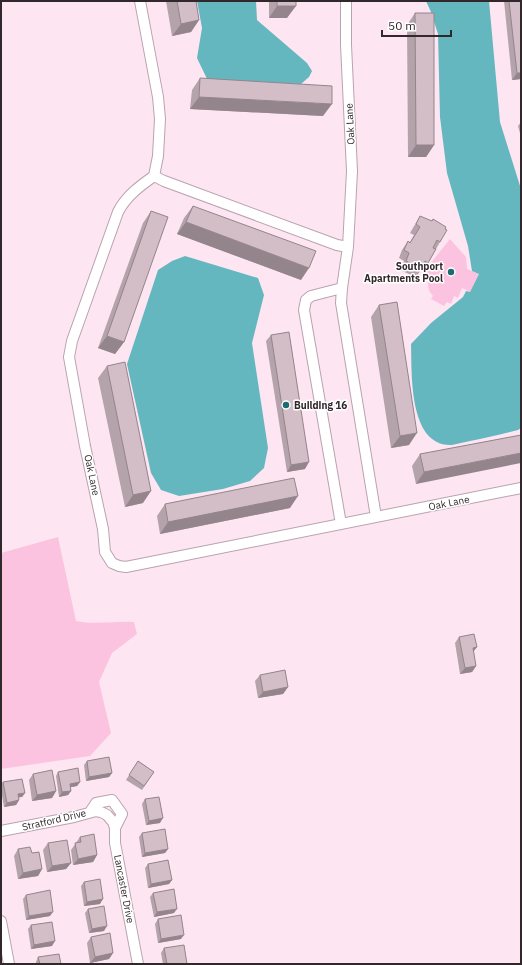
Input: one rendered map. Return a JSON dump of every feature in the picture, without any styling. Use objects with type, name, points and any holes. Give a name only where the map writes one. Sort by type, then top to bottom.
[{"type":"street","points":[[140,1],[158,97],[160,119],[158,156],[154,176],[330,242],[348,247]]},
{"type":"street","name":"Oak Lane","points":[[346,1],[346,45],[352,171],[348,247],[341,303],[376,517]]},
{"type":"street","name":"Oak Lane","points":[[154,176],[134,191],[118,212],[70,350],[69,357],[103,529],[105,552],[112,562],[119,566],[126,567],[521,488]]},
{"type":"street","points":[[341,524],[304,310],[306,300],[311,296],[342,288]]},
{"type":"street","points":[[90,812],[96,803],[112,800],[122,814],[115,828]]},
{"type":"street","name":"Stratford Drive","points":[[1,831],[74,817],[90,812],[102,812],[107,815]]},
{"type":"street","name":"Lancaster Drive","points":[[107,815],[113,822],[115,828],[115,843],[138,964]]},
{"type":"street","points":[[1,921],[6,961]]},
{"type":"shaded area","name":"Southport Apartments Pool","points":[[450,239],[466,257],[467,269],[479,274],[470,292],[462,288],[458,298],[454,296],[451,304],[447,302],[444,306],[431,299],[433,296],[428,286],[426,269]]},
{"type":"shaded area","points":[[58,537],[76,621],[90,623],[134,622],[137,634],[112,653],[99,682],[111,733],[90,756],[1,769],[1,553]]},
{"type":"water","points":[[197,1],[256,1],[257,20],[307,63],[312,71],[309,77],[301,84],[208,81],[197,58],[202,28]]},
{"type":"water","points":[[426,1],[489,1],[500,122],[521,189],[521,428],[506,433],[452,445],[438,442],[427,434],[420,421],[415,406],[413,389],[411,344],[431,323],[463,297],[466,291],[470,292],[479,274],[472,271],[468,246],[447,173],[440,117],[438,34]]},
{"type":"water","points":[[185,256],[258,278],[264,295],[252,343],[268,448],[264,468],[250,481],[223,489],[179,496],[161,490],[151,473],[127,364],[158,270],[172,261]]},
{"type":"building","points":[[177,1],[196,1],[199,20],[181,24]]},
{"type":"building","points":[[277,1],[296,1],[296,6],[277,6]]},
{"type":"building","points":[[509,1],[521,1],[521,73],[517,73]]},
{"type":"building","points":[[415,13],[434,13],[434,145],[416,145]]},
{"type":"building","points":[[200,78],[332,86],[332,104],[199,97]]},
{"type":"building","points":[[193,206],[316,251],[309,268],[186,222]]},
{"type":"building","points":[[151,211],[168,217],[124,342],[107,336]]},
{"type":"building","points":[[420,216],[432,221],[433,219],[446,227],[445,229],[447,230],[440,242],[437,240],[433,248],[436,249],[428,263],[425,261],[422,269],[406,261],[409,253],[404,250],[408,241],[410,243],[420,227],[416,224]]},
{"type":"building","points":[[397,302],[417,433],[400,436],[379,305]]},
{"type":"building","name":"Building 16","points":[[289,332],[309,462],[291,465],[271,335]]},
{"type":"building","points":[[125,362],[151,491],[133,495],[107,366]]},
{"type":"building","points":[[521,435],[521,453],[424,472],[420,454]]},
{"type":"building","points":[[294,478],[298,496],[168,522],[165,504]]},
{"type":"building","points":[[474,634],[477,647],[473,648],[476,666],[465,668],[459,637]]},
{"type":"building","points":[[285,670],[288,687],[263,692],[260,675]]},
{"type":"building","points":[[109,757],[112,773],[89,777],[87,761]]},
{"type":"building","points":[[138,761],[154,772],[144,786],[129,775]]},
{"type":"building","points":[[78,768],[80,782],[70,784],[71,791],[62,792],[58,772]]},
{"type":"building","points":[[52,770],[56,791],[37,795],[33,774]]},
{"type":"building","points":[[22,779],[25,793],[18,794],[19,800],[7,803],[3,782]]},
{"type":"building","points":[[159,797],[163,818],[149,821],[145,799]]},
{"type":"building","points":[[165,829],[168,849],[145,853],[142,833]]},
{"type":"building","points":[[94,834],[97,855],[78,859],[75,843],[81,842],[80,837]]},
{"type":"building","points":[[67,840],[71,863],[52,866],[48,843]]},
{"type":"building","points":[[30,847],[32,853],[39,852],[42,869],[23,873],[18,849]]},
{"type":"building","points":[[168,860],[172,880],[151,884],[148,864]]},
{"type":"building","points":[[100,879],[103,899],[87,902],[84,882]]},
{"type":"building","points":[[174,889],[177,909],[157,912],[153,893]]},
{"type":"building","points":[[50,890],[53,912],[29,916],[26,895]]},
{"type":"building","points":[[104,906],[107,926],[92,929],[88,909]]},
{"type":"building","points":[[181,915],[184,935],[161,939],[158,919]]},
{"type":"building","points":[[52,922],[55,941],[34,945],[31,925]]},
{"type":"building","points":[[110,933],[113,953],[95,957],[91,937]]},
{"type":"building","points":[[184,945],[187,964],[167,964],[164,948]]},
{"type":"building","points":[[59,954],[61,964],[40,964],[38,957]]},
{"type":"place","name":"Southport Apartments Pool","points":[[451,272]]},
{"type":"place","name":"Building 16","points":[[286,405]]}]
